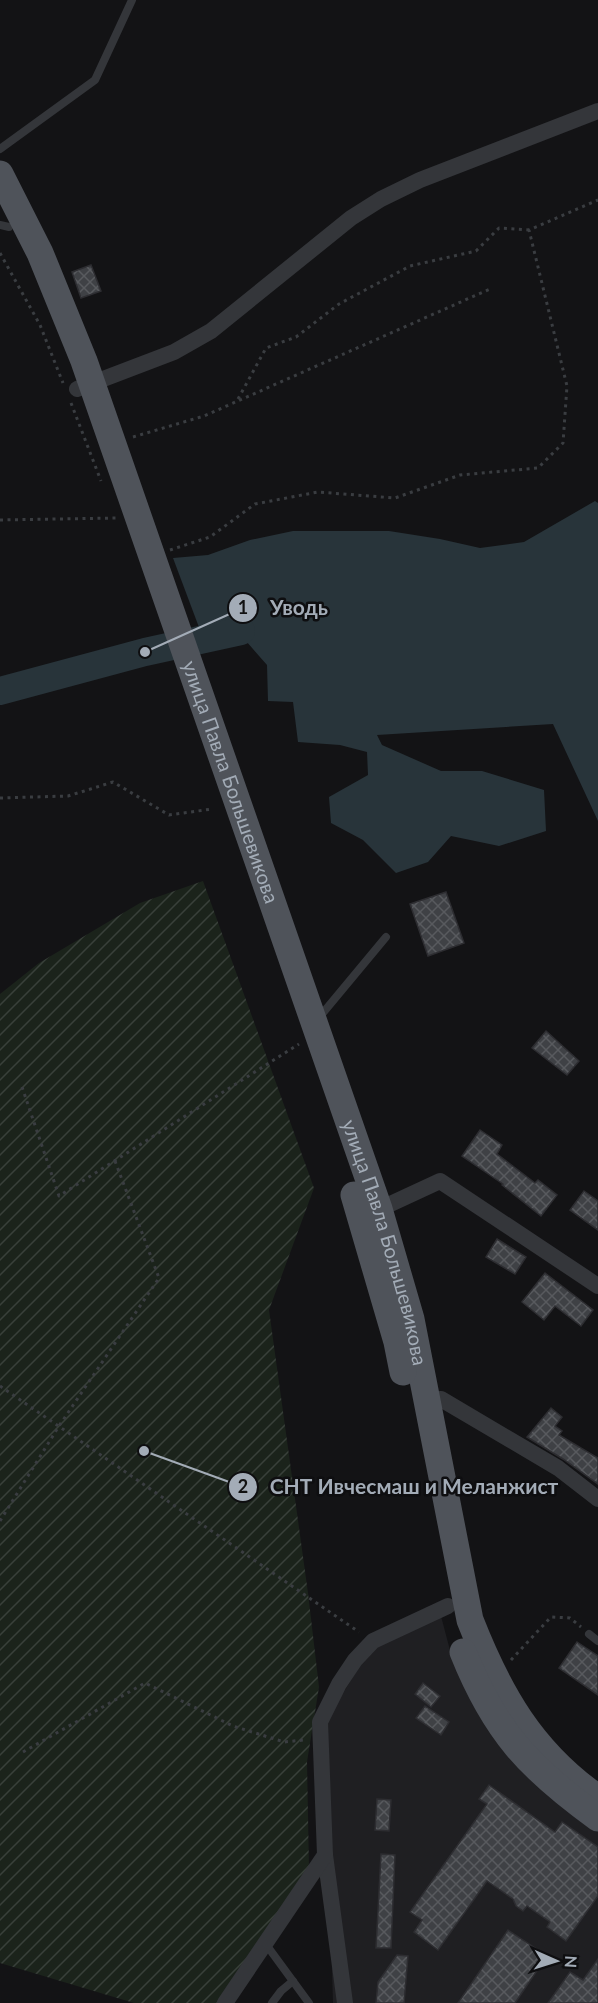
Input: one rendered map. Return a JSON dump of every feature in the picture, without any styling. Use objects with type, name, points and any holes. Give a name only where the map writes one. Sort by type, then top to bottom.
[{"type":"main road","points":[[0,174],[40,254],[76,391]]},
{"type":"main road","points":[[3,221],[65,355],[76,391],[152,560]]},
{"type":"main road","name":"улица Павла Большевикова","points":[[152,560],[196,701],[370,1213],[411,1319],[470,1620],[488,1664],[510,1707],[553,1762],[598,1798]]},
{"type":"main road","name":"улица Павла Большевикова","points":[[370,1213],[448,1606],[458,1640],[479,1689],[513,1743],[537,1770],[598,1818]]},
{"type":"street","points":[[76,391],[174,352],[211,331],[351,218],[381,198],[420,180],[598,111]]},
{"type":"street","points":[[370,1213],[440,1181],[598,1286]]},
{"type":"street","points":[[427,1401],[441,1399],[558,1468],[598,1499]]},
{"type":"street","points":[[345,2003],[325,1854],[320,1722],[339,1684],[355,1660],[373,1641],[448,1606]]},
{"type":"street","points":[[225,2003],[325,1854]]},
{"type":"lane","points":[[0,150],[95,80],[132,0]]},
{"type":"lane","points":[[309,1032],[386,937]]},
{"type":"lane","points":[[589,1634],[598,1641]]},
{"type":"lane","points":[[265,1943],[309,2003]]},
{"type":"lane","points":[[272,2003],[293,1981]]},
{"type":"path","points":[[238,401],[266,348],[296,337],[339,304],[410,266],[476,251],[499,228],[529,230],[598,200]]},
{"type":"path","points":[[152,560],[210,537],[255,504],[318,492],[395,498],[459,475],[538,468],[563,443],[567,386],[529,230]]},
{"type":"path","points":[[0,253],[76,391],[104,486]]},
{"type":"path","points":[[133,437],[204,416],[490,289]]},
{"type":"path","points":[[0,520],[116,518],[120,528]]},
{"type":"path","points":[[0,798],[68,796],[113,782],[168,815],[212,809]]},
{"type":"path","points":[[22,1087],[59,1196],[309,1032]]},
{"type":"path","points":[[0,1521],[59,1426],[159,1278],[115,1161]]},
{"type":"path","points":[[0,1386],[373,1641]]},
{"type":"path","points":[[507,1665],[551,1617],[570,1618],[589,1634]]},
{"type":"path","points":[[23,1752],[145,1683],[243,1729],[284,1742],[321,1738]]},
{"type":"shaded area","points":[[595,501],[598,503],[598,821],[553,724],[377,735],[382,745],[441,771],[482,771],[544,790],[546,831],[499,846],[451,836],[428,862],[396,873],[363,840],[331,823],[329,797],[368,775],[367,752],[340,745],[298,742],[293,702],[268,701],[267,665],[246,641],[206,646],[173,558],[208,555],[250,540],[293,531],[389,531],[480,548],[524,542]]},
{"type":"shaded area","points":[[203,881],[314,1188],[269,1310],[319,1687],[307,1762],[309,1869],[218,2003],[134,2003],[0,1963],[0,994],[39,963],[140,903]]},
{"type":"shaded area","points":[[441,1616],[451,1654],[598,1827],[598,2003],[333,2003],[324,1724],[374,1643]]},
{"type":"building","points":[[91,265],[101,291],[81,298],[72,272]]},
{"type":"building","points":[[446,892],[464,943],[428,956],[410,904]]},
{"type":"building","points":[[546,1031],[579,1061],[567,1075],[532,1048]]},
{"type":"building","points":[[480,1130],[502,1145],[497,1154],[535,1183],[538,1180],[557,1195],[541,1216],[503,1184],[462,1156]]},
{"type":"building","points":[[584,1191],[598,1201],[598,1230],[570,1210]]},
{"type":"building","points":[[497,1239],[526,1257],[515,1274],[486,1257]]},
{"type":"building","points":[[545,1273],[593,1310],[581,1326],[555,1306],[544,1320],[522,1302]]},
{"type":"building","points":[[551,1408],[562,1417],[555,1426],[562,1431],[559,1435],[598,1458],[598,1484],[527,1437]]},
{"type":"building","points":[[577,1642],[598,1656],[598,1695],[559,1668]]},
{"type":"building","points":[[423,1683],[440,1696],[431,1707],[415,1694]]},
{"type":"building","points":[[425,1706],[449,1722],[441,1735],[416,1718]]},
{"type":"building","points":[[489,1785],[555,1832],[562,1822],[598,1847],[598,1896],[566,1941],[547,1927],[550,1922],[527,1906],[523,1911],[516,1906],[513,1899],[487,1881],[438,1950],[414,1932],[422,1920],[410,1912],[487,1804],[479,1799]]},
{"type":"building","points":[[377,1799],[391,1800],[389,1831],[375,1830]]},
{"type":"building","points":[[381,1854],[395,1855],[391,1948],[376,1948]]},
{"type":"building","points":[[508,1930],[547,1956],[515,2003],[458,2003]]},
{"type":"building","points":[[397,1955],[408,1956],[404,2003],[376,2003],[378,1982]]},
{"type":"building","points":[[598,1959],[598,2003],[548,2003],[570,1972],[583,1980]]},
{"type":"waterway","points":[[0,691],[145,652],[241,631]]},
{"type":"place","name":"Уводь","points":[[145,652]]},
{"type":"place","name":"СНТ Ивчесмаш и Меланжист","points":[[144,1451]]}]
